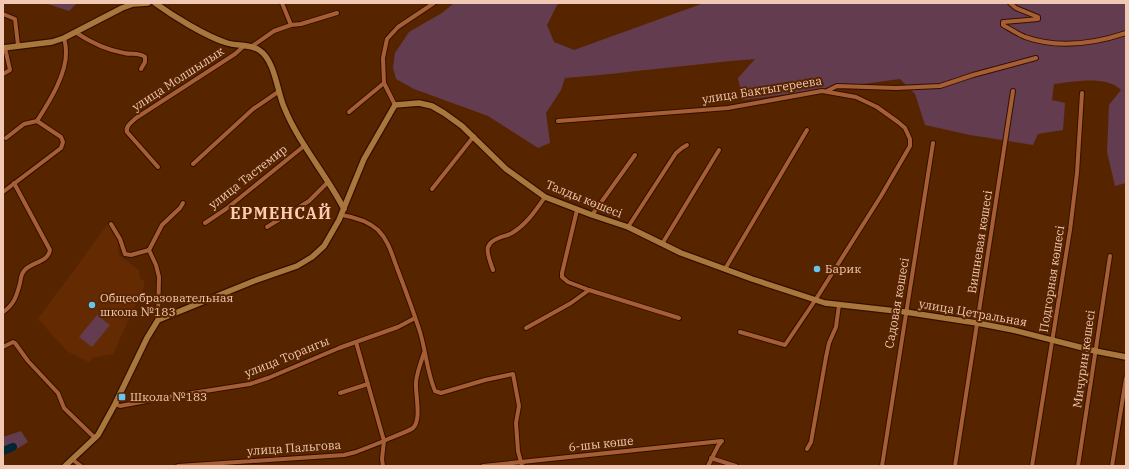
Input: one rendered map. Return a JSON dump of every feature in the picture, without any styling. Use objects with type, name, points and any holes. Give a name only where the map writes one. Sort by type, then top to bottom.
[{"type":"street","points":[[3,74],[10,70],[4,48],[18,45],[52,42],[64,38],[122,8],[132,4],[148,3]]},
{"type":"street","points":[[155,3],[196,28],[226,43],[251,46],[259,50],[268,60],[284,108],[304,146],[336,192],[343,212],[363,221],[377,230],[386,240],[408,294],[435,391],[441,393],[484,380],[513,374],[519,406],[516,423],[518,451],[521,464]]},
{"type":"street","points":[[282,3],[291,25]]},
{"type":"street","points":[[158,320],[254,281],[297,266],[312,257],[324,246],[343,212],[364,158],[395,105],[384,83],[383,58],[387,39],[398,27],[434,3]]},
{"type":"street","points":[[1010,3],[1016,8],[1039,18],[1037,20],[1003,22],[1003,25],[1024,36],[1050,44],[1076,44],[1098,41],[1126,33]]},
{"type":"street","points":[[251,46],[274,31],[337,12]]},
{"type":"street","points":[[3,14],[15,19],[18,45]]},
{"type":"street","points":[[75,32],[90,42],[109,49],[124,54],[141,54],[145,57],[145,62],[140,69]]},
{"type":"street","points":[[6,138],[24,124],[37,121],[51,98],[62,74],[66,60],[64,38]]},
{"type":"street","name":"улица Молшылык","points":[[158,167],[127,132],[126,129],[128,126],[136,118],[235,54],[244,46]]},
{"type":"street","name":"улица Бактыгереева","points":[[558,121],[728,108],[808,93],[827,92],[836,86],[896,88],[940,86],[973,75],[1036,58]]},
{"type":"street","points":[[349,112],[384,83]]},
{"type":"street","name":"Вишневая көшесі","points":[[955,466],[961,418],[1013,91]]},
{"type":"street","points":[[193,164],[253,109],[278,92]]},
{"type":"street","points":[[740,332],[784,345],[816,299],[910,146],[910,139],[905,128],[876,107],[856,97],[827,92]]},
{"type":"street","name":"Подгорная көшесі","points":[[1032,466],[1070,230],[1077,173],[1082,93]]},
{"type":"street","name":"Талды көшесі","points":[[395,105],[419,103],[432,106],[444,113],[474,136],[506,169],[545,197],[577,210],[628,227],[698,260],[797,294],[816,299]]},
{"type":"street","points":[[3,192],[61,148],[63,142],[61,137],[37,121]]},
{"type":"street","points":[[725,269],[807,130]]},
{"type":"street","points":[[432,189],[474,136]]},
{"type":"street","name":"Садовая көшесі","points":[[882,466],[905,312],[933,143]]},
{"type":"street","name":"улица Тастемир","points":[[205,223],[304,146]]},
{"type":"street","points":[[628,227],[676,153],[687,146]]},
{"type":"street","points":[[662,244],[719,150]]},
{"type":"street","points":[[592,215],[636,155]]},
{"type":"street","points":[[267,227],[309,201],[328,182]]},
{"type":"street","points":[[3,312],[10,307],[14,301],[21,274],[25,269],[50,254],[50,250],[14,184]]},
{"type":"street","points":[[493,270],[488,253],[488,247],[491,242],[512,233],[534,214],[545,197]]},
{"type":"street","points":[[111,224],[120,239],[125,254],[131,255],[149,250],[162,226],[183,203]]},
{"type":"street","points":[[577,210],[562,277],[568,282],[589,290],[679,318]]},
{"type":"street","points":[[65,466],[95,438],[115,404],[147,338],[158,320],[158,277],[156,265],[149,250]]},
{"type":"street","name":"Мичурин көшесі","points":[[1078,466],[1110,256]]},
{"type":"street","points":[[526,328],[571,303],[589,290]]},
{"type":"street","name":"улица Цетральная","points":[[816,299],[825,303],[905,312],[977,323],[1126,357]]},
{"type":"street","points":[[807,449],[811,442],[826,357],[829,343],[836,327],[839,305]]},
{"type":"street","name":"улица Торангы","points":[[115,404],[120,406],[250,384],[339,348],[398,327],[415,318]]},
{"type":"street","points":[[3,347],[13,342],[15,343],[28,361],[58,393],[64,408],[95,438]]},
{"type":"street","points":[[356,342],[384,441],[382,459],[383,466]]},
{"type":"street","name":"улица Пальгова","points":[[178,466],[344,455],[356,452],[413,428],[417,417],[416,382],[418,368],[425,352]]},
{"type":"street","points":[[1112,466],[1126,378]]},
{"type":"street","points":[[340,393],[368,384]]},
{"type":"street","name":"6-шы көше","points":[[482,466],[521,464],[722,441],[712,458]]},
{"type":"street","points":[[708,466],[712,458],[736,466]]},
{"type":"street","points":[[73,460],[81,466]]},
{"type":"shaded area","points":[[45,3],[77,3],[69,11]]},
{"type":"shaded area","points":[[454,3],[560,3],[557,5],[547,25],[554,42],[574,50],[704,3],[1126,3],[1126,183],[1115,186],[1107,152],[1109,105],[1121,90],[1115,85],[1107,82],[1080,81],[1054,84],[1052,100],[1065,103],[1063,130],[1038,134],[1033,145],[970,135],[925,125],[915,94],[900,79],[743,100],[738,78],[755,59],[565,78],[561,90],[546,113],[550,143],[538,148],[488,116],[414,89],[396,79],[393,68],[395,53],[409,32],[442,13]]},
{"type":"shaded area","name":"Общеобразовательная школа №183","points":[[108,224],[118,242],[119,255],[139,270],[140,279],[144,281],[144,287],[113,354],[92,358],[89,362],[67,351],[38,319]]},
{"type":"shaded area","points":[[97,315],[110,325],[92,347],[79,337]]},
{"type":"shaded area","points":[[21,431],[28,442],[12,452],[3,452],[3,437]]},
{"type":"waterway","points":[[3,451],[13,447]]},
{"type":"place","name":"Барик","points":[[817,269]]},
{"type":"place","name":"Общеобразовательная школа №183","points":[[92,305]]},
{"type":"place","name":"Школа №183","points":[[122,397]]},
{"type":"district","name":"ЕРМЕНСАЙ","points":[[281,213]]}]
